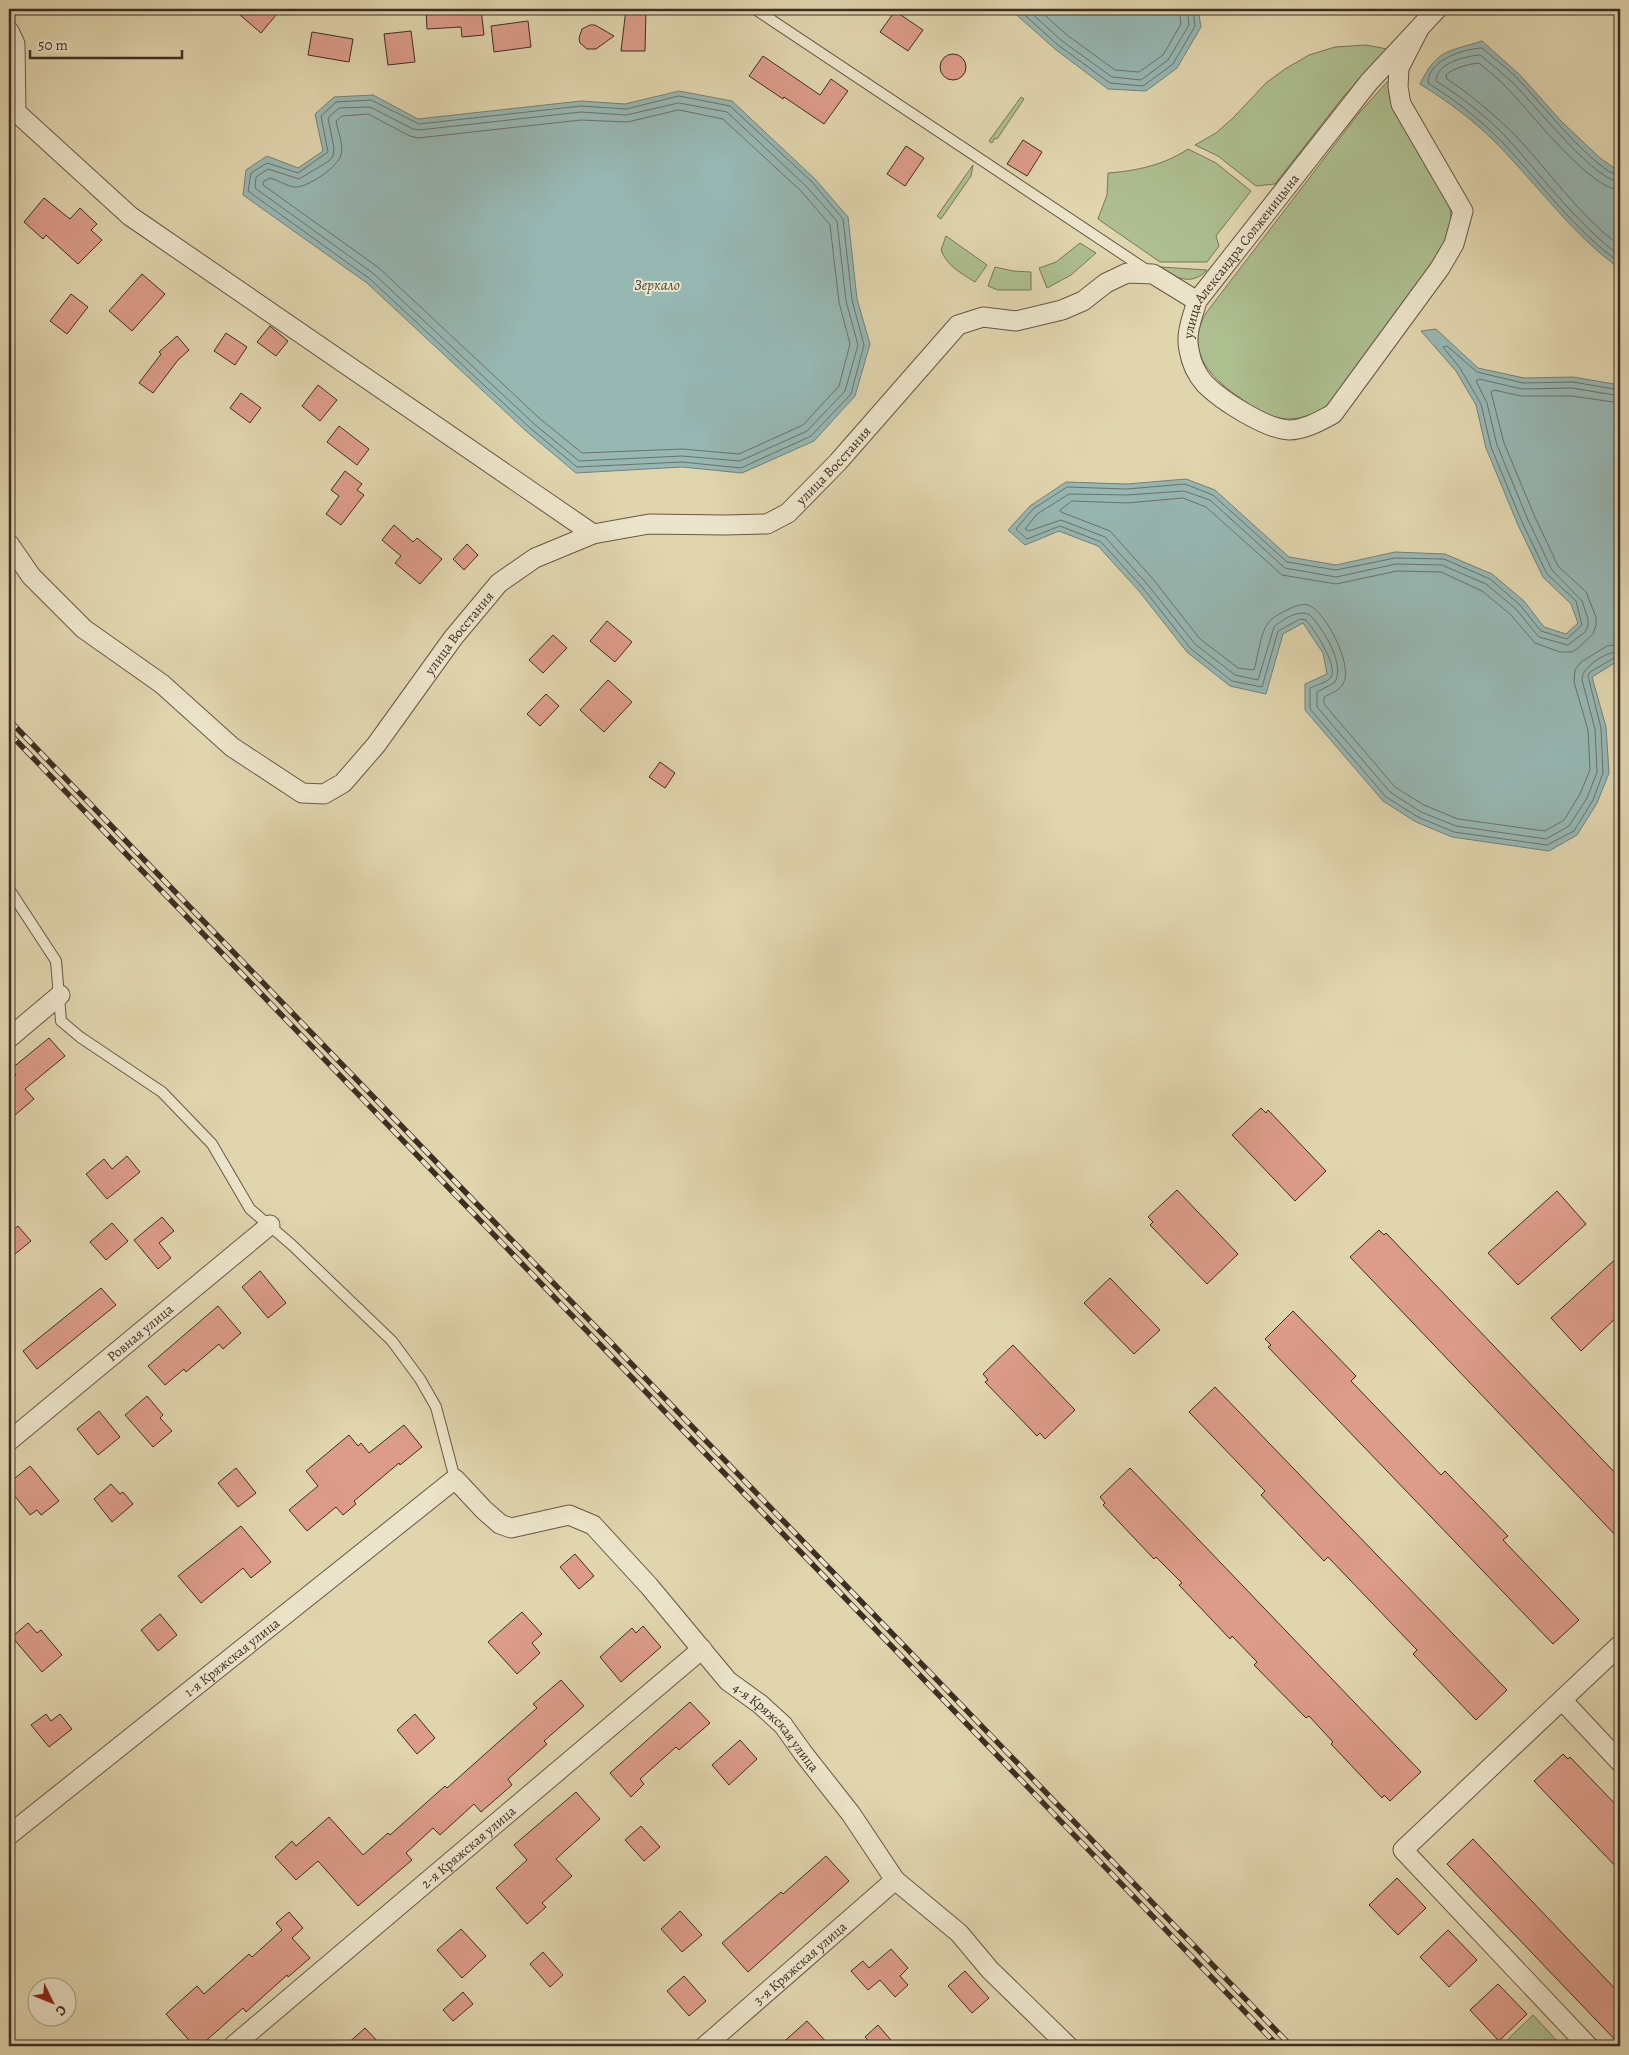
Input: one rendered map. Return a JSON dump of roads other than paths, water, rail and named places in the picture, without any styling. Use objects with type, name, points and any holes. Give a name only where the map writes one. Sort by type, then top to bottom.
[{"type":"street","name":"улица Александра Солженицына","points":[[1419,29],[1400,68],[1398,86],[1401,104],[1464,211],[1454,244],[1440,268],[1333,414],[1312,424],[1290,430],[1270,425],[1249,416],[1205,384],[1194,367],[1188,349],[1188,334],[1197,301],[1369,82],[1437,9]]},
{"type":"street","points":[[9,31],[14,44],[16,112],[130,216],[593,534]]},
{"type":"street","name":"улица Восстания","points":[[9,544],[30,576],[84,629],[162,684],[232,747],[302,793],[324,794],[343,783],[376,745],[453,638],[498,583],[535,558],[593,534],[649,524],[767,524],[788,513],[838,462],[958,325],[983,317],[1016,321],[1062,310],[1083,301],[1106,283],[1127,274],[1153,274]]},
{"type":"street","points":[[1153,274],[1197,301]]},
{"type":"street","points":[[9,1038],[60,995]]},
{"type":"street","name":"Ровная улица","points":[[9,1441],[270,1225]]},
{"type":"street","name":"4-я Кряжская улица","points":[[455,1479],[484,1510],[500,1524],[511,1528],[569,1515],[592,1525],[649,1586],[728,1681],[760,1704],[783,1725],[851,1814],[895,1880],[959,1933],[990,1970],[1068,2046]]},
{"type":"street","name":"1-я Кряжская улица","points":[[9,1835],[455,1479]]},
{"type":"street","points":[[1588,2046],[1403,1850],[1620,1645]]},
{"type":"street","name":"2-я Кряжская улица","points":[[233,2046],[702,1650]]},
{"type":"street","points":[[1562,1700],[1620,1762]]},
{"type":"street","name":"3-я Кряжская улица","points":[[705,2046],[895,1880]]},
{"type":"lane","points":[[755,9],[1153,274]]},
{"type":"lane","points":[[9,889],[56,961],[60,995],[60,1021],[133,1074],[162,1092],[212,1144],[250,1209],[270,1225],[392,1342],[420,1378],[436,1407],[455,1479]]},
{"type":"water","points":[[1010,9],[1198,9],[1201,27],[1177,68],[1146,91],[1108,89],[1055,49]]},
{"type":"water","points":[[1482,41],[1520,75],[1561,121],[1600,158],[1620,172],[1620,269],[1571,226],[1490,137],[1462,113],[1420,84],[1432,64],[1438,58],[1452,50]]},
{"type":"water","name":"Зеркало","points":[[679,91],[732,101],[815,179],[848,217],[857,299],[870,344],[855,396],[814,441],[742,473],[682,467],[576,473],[526,431],[367,283],[243,195],[246,170],[267,156],[298,168],[323,151],[315,114],[334,97],[373,95],[418,119],[581,101],[625,104]]},
{"type":"water","points":[[1436,329],[1478,368],[1524,378],[1573,377],[1620,385],[1620,665],[1616,662],[1592,677],[1606,727],[1609,773],[1597,803],[1577,835],[1549,851],[1452,837],[1416,822],[1383,801],[1305,710],[1305,684],[1327,674],[1323,653],[1303,623],[1283,634],[1266,694],[1230,686],[1187,652],[1139,591],[1098,546],[1059,531],[1025,545],[1008,530],[1030,506],[1066,482],[1127,484],[1186,479],[1215,490],[1289,557],[1336,565],[1395,552],[1445,554],[1492,574],[1524,601],[1544,627],[1566,634],[1578,623],[1571,604],[1543,577],[1518,525],[1486,448],[1476,405],[1456,371],[1421,331]]},
{"type":"railway","points":[[9,720],[1291,2046]]},
{"type":"railway","points":[[9,733],[1278,2046]]}]
